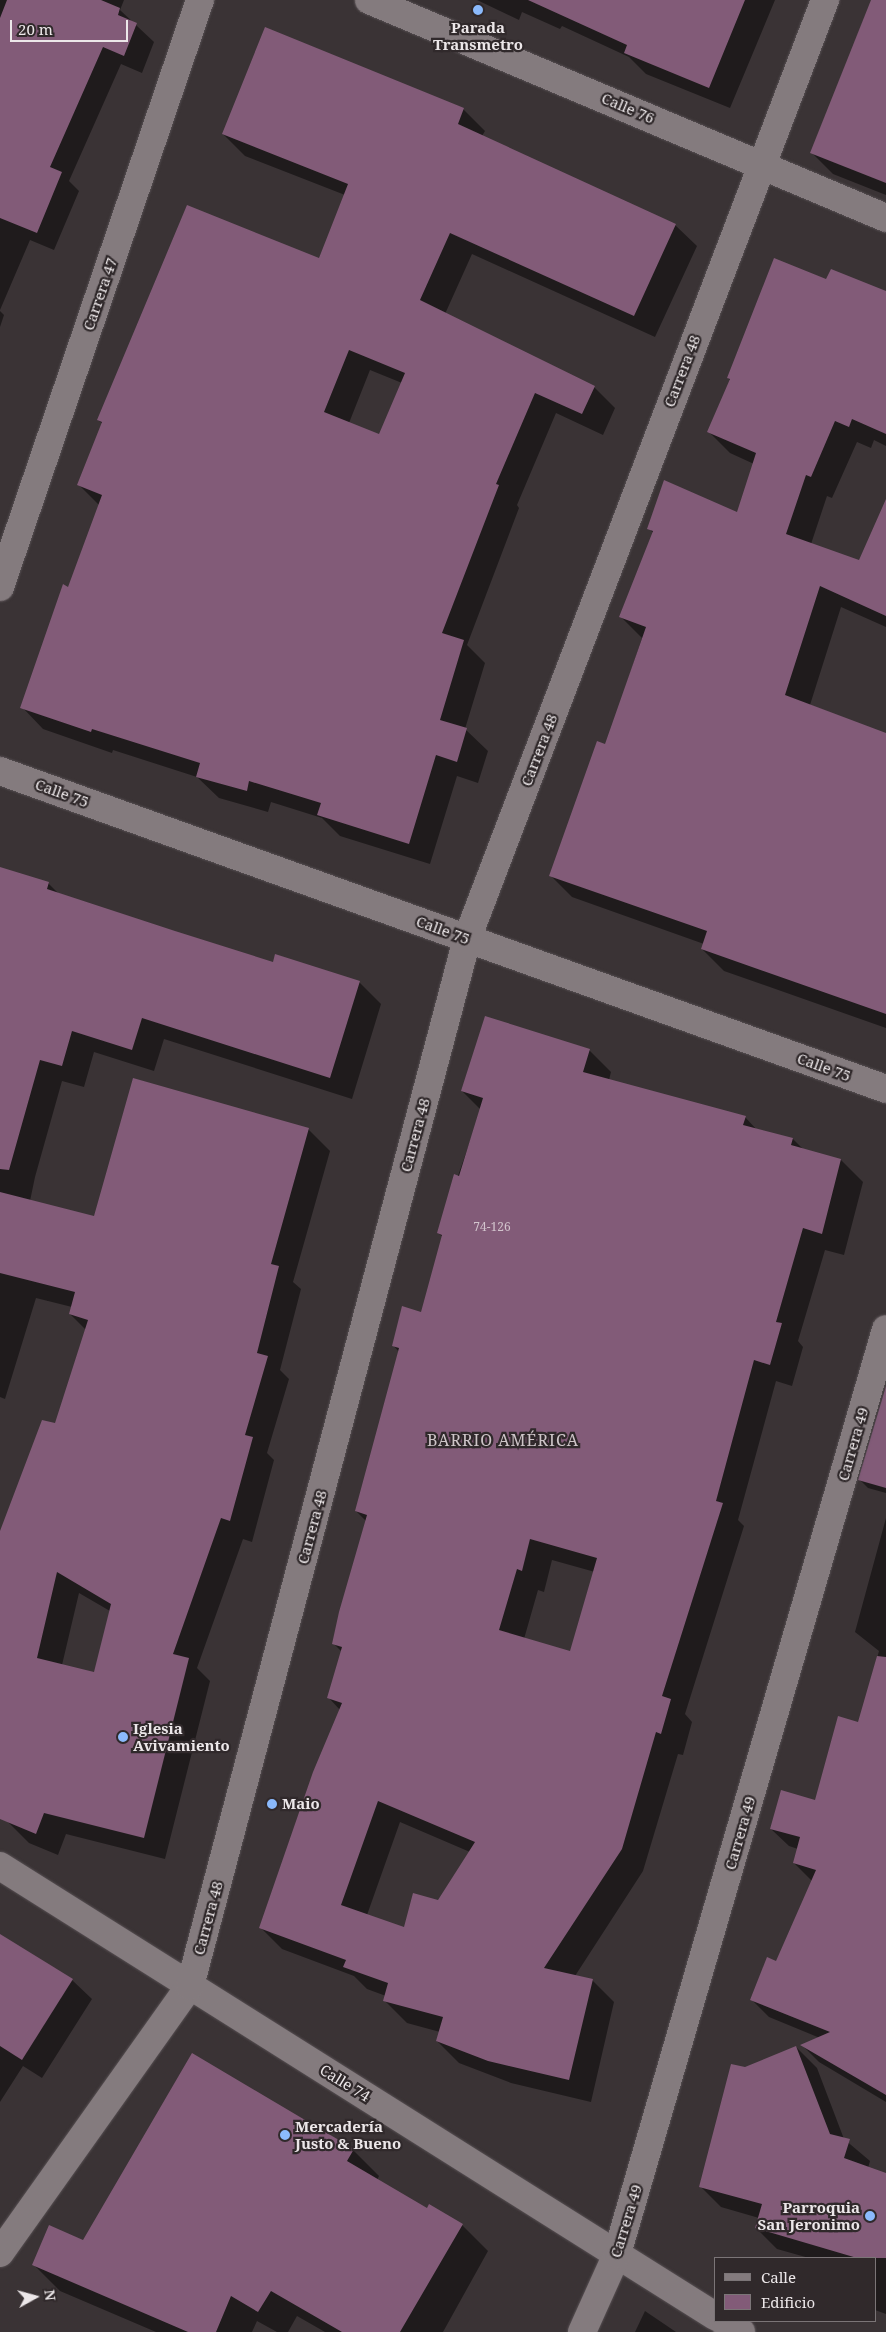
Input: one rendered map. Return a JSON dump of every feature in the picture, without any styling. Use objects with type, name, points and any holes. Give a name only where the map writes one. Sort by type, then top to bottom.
[{"type":"street","name":"Carrera 47","points":[[0,587],[200,0]]},
{"type":"street","name":"Calle 76","points":[[369,0],[886,218]]},
{"type":"street","name":"Carrera 48","points":[[0,2253],[190,1986],[468,939],[760,164],[825,0]]},
{"type":"street","name":"Calle 75","points":[[0,771],[886,1089]]},
{"type":"street","name":"Carrera 49","points":[[582,2332],[617,2254],[886,1329]]},
{"type":"street","name":"Calle 74","points":[[0,1866],[714,2315]]},
{"type":"street","points":[[725,2322],[740,2332]]},
{"type":"building","points":[[7,0],[101,0],[120,8],[118,15],[137,23],[124,56],[103,47],[50,167],[62,172],[37,233],[0,218],[0,18]]},
{"type":"building","points":[[528,0],[745,0],[709,88],[624,53],[627,45]]},
{"type":"building","points":[[871,0],[886,0],[886,183],[810,153]]},
{"type":"building","points":[[265,27],[464,108],[458,124],[676,224],[634,316],[450,233],[420,300],[595,386],[582,414],[535,393],[496,484],[499,485],[442,633],[464,640],[440,720],[467,728],[457,762],[436,755],[409,844],[317,815],[321,803],[249,781],[247,791],[196,777],[200,763],[92,729],[91,732],[20,708],[63,584],[68,587],[102,495],[77,485],[102,422],[97,420],[187,205],[319,258],[348,184],[222,134]],"holes":[[[349,350],[405,373],[379,434],[324,412]]]},
{"type":"building","points":[[774,258],[826,279],[831,269],[886,291],[886,434],[852,419],[849,427],[835,421],[811,477],[806,475],[786,534],[859,560],[886,499],[886,616],[820,586],[785,695],[886,733],[886,1014],[701,949],[707,931],[549,876],[597,741],[605,744],[646,627],[619,617],[653,531],[647,529],[664,480],[737,512],[756,453],[707,432],[730,379],[727,378]]},
{"type":"building","points":[[0,867],[49,882],[47,889],[175,931],[273,962],[275,954],[360,981],[330,1078],[142,1018],[132,1050],[72,1031],[62,1066],[40,1060],[9,1170],[0,1169]]},
{"type":"building","points":[[485,1016],[590,1049],[583,1072],[746,1116],[743,1125],[793,1138],[791,1145],[841,1159],[822,1234],[803,1228],[776,1322],[782,1323],[770,1365],[754,1360],[716,1501],[723,1503],[662,1696],[671,1699],[661,1734],[656,1732],[622,1849],[544,1968],[593,1979],[569,2080],[488,2061],[436,2041],[443,2017],[383,2001],[388,1983],[343,1967],[346,1960],[259,1928],[313,1772],[342,1703],[327,1698],[342,1647],[332,1644],[339,1612],[367,1515],[355,1511],[399,1348],[392,1346],[402,1306],[421,1312],[442,1235],[437,1233],[454,1174],[459,1176],[483,1098],[461,1091]],"holes":[[[530,1539],[597,1558],[570,1651],[499,1630],[517,1569],[522,1571]],[[378,1801],[475,1842],[438,1900],[413,1893],[404,1927],[341,1905]]]},
{"type":"building","points":[[133,1078],[309,1128],[271,1264],[279,1266],[257,1353],[268,1356],[245,1435],[253,1437],[230,1521],[221,1518],[173,1654],[189,1658],[144,1838],[44,1813],[36,1834],[0,1819],[0,1531],[42,1420],[55,1423],[88,1320],[69,1314],[75,1292],[0,1273],[0,1192],[94,1216]],"holes":[[[57,1572],[111,1604],[94,1672],[37,1658]]]},
{"type":"building","points":[[886,1386],[886,1488],[858,1480]]},
{"type":"building","points":[[877,1656],[886,1657],[886,2095],[800,2045],[830,2032],[750,2000],[767,1957],[776,1961],[816,1870],[793,1863],[800,1837],[770,1829],[781,1790],[815,1800],[838,1716],[858,1722]]},
{"type":"building","points":[[0,1934],[73,1979],[22,2060],[0,2046]]},
{"type":"building","points":[[796,2046],[830,2134],[850,2139],[844,2158],[886,2173],[886,2258],[854,2257],[755,2228],[762,2204],[699,2187],[731,2064],[745,2067]]},
{"type":"building","points":[[192,2053],[354,2149],[347,2161],[427,2208],[429,2204],[463,2224],[400,2332],[342,2332],[271,2291],[258,2312],[231,2296],[216,2332],[188,2332],[32,2265],[49,2225],[83,2240]]},
{"type":"place","name":"Parada Transmetro","points":[[478,10]]},
{"type":"place","name":"Iglesia Avivamiento","points":[[123,1737]]},
{"type":"place","name":"Maio","points":[[272,1804]]},
{"type":"place","name":"Mercadería Justo & Bueno","points":[[285,2135]]},
{"type":"place","name":"Parroquia San Jeronimo","points":[[870,2216]]},
{"type":"district","name":"BARRIO AMÉRICA","points":[[503,1440]]}]
